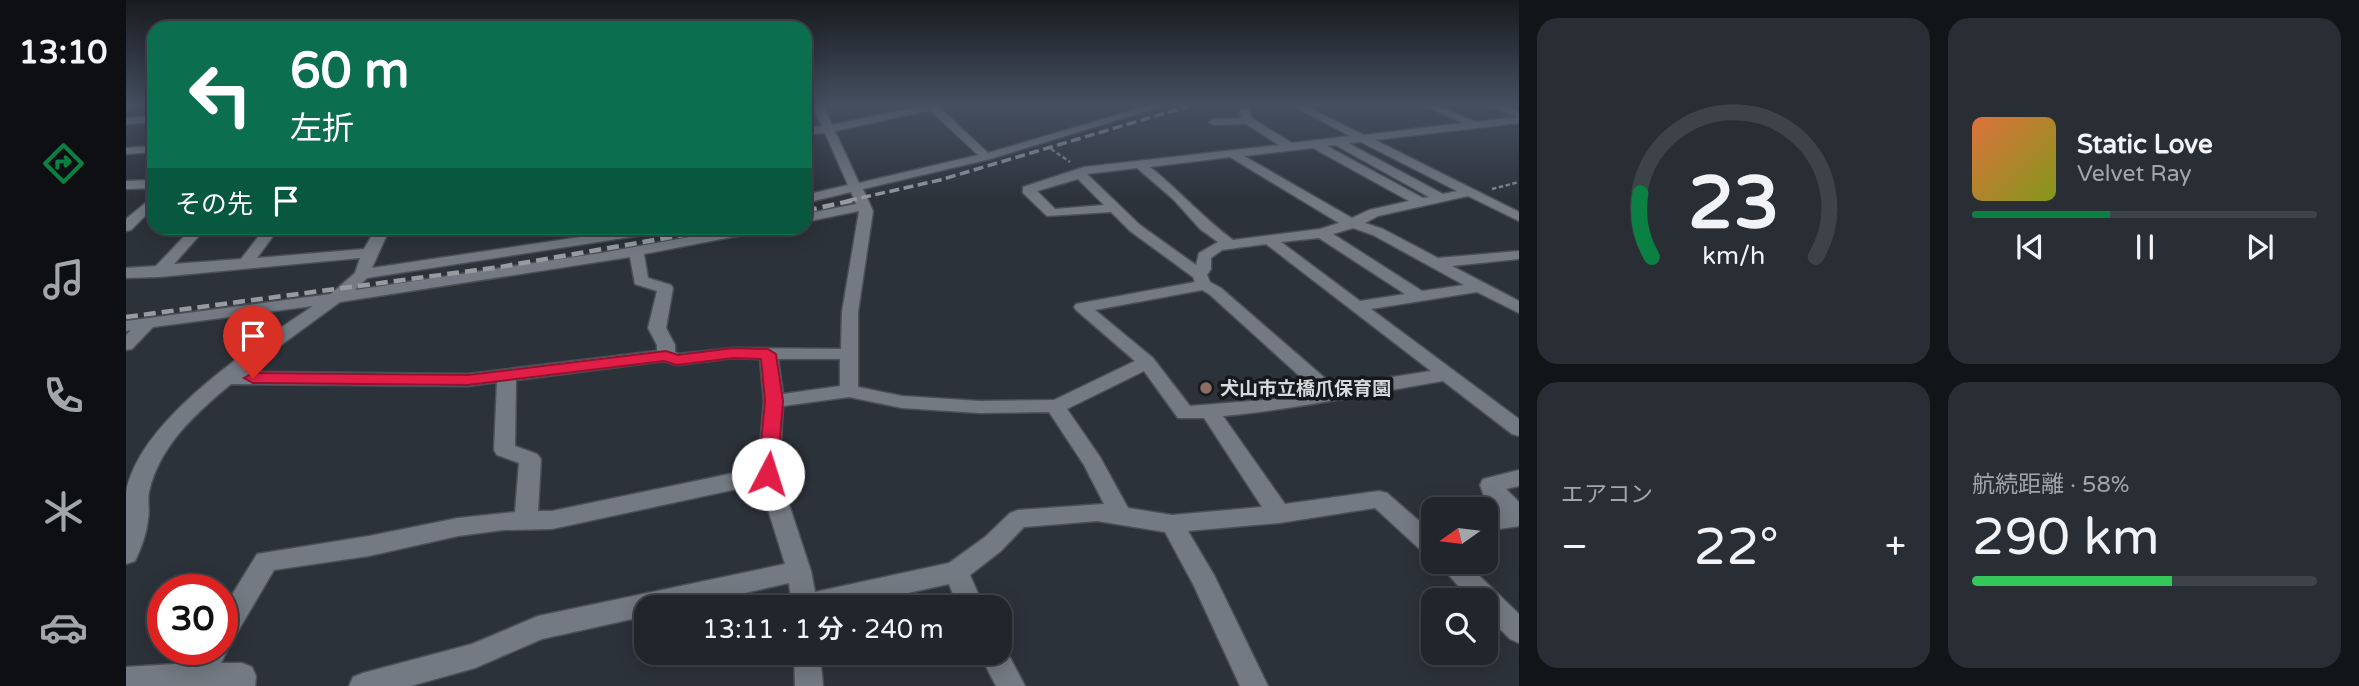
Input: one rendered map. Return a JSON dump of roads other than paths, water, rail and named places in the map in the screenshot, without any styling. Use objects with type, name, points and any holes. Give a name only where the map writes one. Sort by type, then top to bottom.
[{"type":"street","points":[[835,138],[866,211],[850,312],[849,391]]},
{"type":"street","points":[[967,138],[986,156]]},
{"type":"street","points":[[812,198],[1049,138]]},
{"type":"street","points":[[1278,138],[1289,146]]},
{"type":"street","points":[[1113,208],[1052,213],[1028,190],[1082,173],[1352,138]]},
{"type":"street","points":[[1363,138],[1519,217]]},
{"type":"street","points":[[1334,140],[1443,199]]},
{"type":"street","points":[[1314,143],[1422,203]]},
{"type":"street","points":[[126,151],[147,149]]},
{"type":"street","points":[[1231,153],[1353,223],[1378,233],[1519,308]]},
{"type":"street","points":[[1139,164],[1178,196],[1205,226],[1230,244]]},
{"type":"street","points":[[1082,173],[1135,228],[1202,280],[1330,393]]},
{"type":"street","points":[[126,185],[147,184]]},
{"type":"street","points":[[1202,280],[1203,256],[1230,244],[1322,233],[1374,213],[1469,192]]},
{"type":"street","points":[[812,217],[864,206]]},
{"type":"street","points":[[126,227],[147,207]]},
{"type":"street","points":[[1322,233],[1419,296]]},
{"type":"street","points":[[159,272],[193,235]]},
{"type":"street","points":[[245,264],[267,235]]},
{"type":"street","points":[[128,541],[137,520],[137,493],[155,448],[176,423],[226,378],[281,333],[334,299],[362,274],[379,235]]},
{"type":"street","points":[[362,274],[621,235]]},
{"type":"street","points":[[126,326],[334,299],[721,235]]},
{"type":"street","points":[[1269,240],[1519,429]]},
{"type":"street","points":[[636,251],[641,281],[665,288],[657,328],[666,345],[666,355]]},
{"type":"street","points":[[126,273],[369,253]]},
{"type":"street","points":[[1434,263],[1519,255]]},
{"type":"street","points":[[1202,280],[1082,307],[1147,362],[1185,413],[1275,405],[1330,393],[1445,375]]},
{"type":"street","points":[[1357,306],[1479,287]]},
{"type":"street","points":[[126,345],[148,323]]},
{"type":"street","points":[[226,378],[468,380],[666,355],[677,360],[733,353],[848,354]]},
{"type":"street","points":[[768,354],[774,401],[768,474],[799,571],[803,595]]},
{"type":"street","points":[[774,401],[849,391],[902,402],[980,407],[1055,406],[1083,395],[1147,362]]},
{"type":"street","points":[[507,376],[508,405],[504,450],[530,459],[526,521]]},
{"type":"street","points":[[1055,406],[1093,461],[1121,515]]},
{"type":"street","points":[[1209,411],[1279,514]]},
{"type":"street","points":[[238,607],[265,561],[369,546],[458,527],[503,521],[552,520],[768,474]]},
{"type":"street","points":[[1519,478],[1490,485],[1519,516]]},
{"type":"street","points":[[854,595],[956,572],[993,544],[1018,519],[1097,512],[1172,524],[1279,514],[1379,499],[1421,531]]},
{"type":"street","points":[[1498,520],[1519,516]]},
{"type":"street","points":[[1172,524],[1205,582],[1254,686]]},
{"type":"street","points":[[363,686],[475,656],[538,628],[799,571]]},
{"type":"street","points":[[956,572],[966,595]]},
{"type":"street","points":[[1461,574],[1519,631]]},
{"type":"street","points":[[199,676],[205,665]]},
{"type":"street","points":[[808,665],[809,686]]},
{"type":"street","points":[[1000,665],[1011,686]]},
{"type":"street","points":[[126,680],[242,676],[241,686]]},
{"type":"railway","points":[[847,201],[940,180],[1081,138]]},
{"type":"railway","points":[[812,209],[854,200]]},
{"type":"railway","points":[[126,317],[500,267],[683,235]]},
{"type":"place","name":"犬山市立橋爪保育園","points":[[1206,388]]}]
